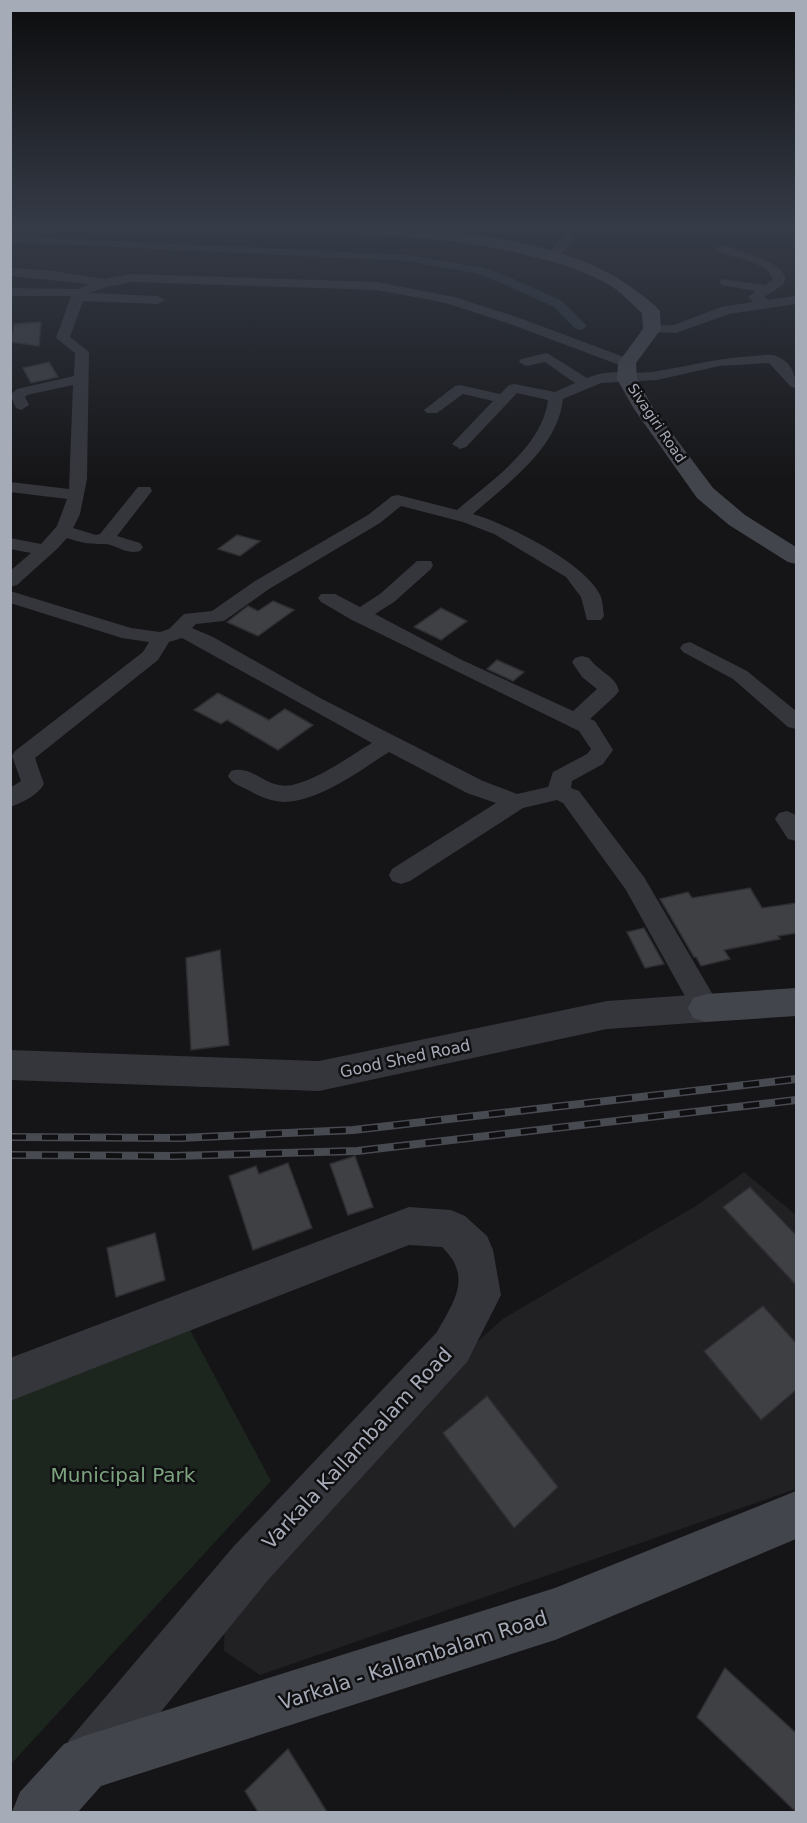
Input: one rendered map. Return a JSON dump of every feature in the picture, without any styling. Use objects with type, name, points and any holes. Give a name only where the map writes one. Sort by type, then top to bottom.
[{"type":"main road","points":[[651,311],[652,329]]},
{"type":"main road","name":"Sivagiri Road","points":[[652,329],[627,372],[644,409],[705,493],[737,520],[796,557]]},
{"type":"main road","name":"Good Shed Road","points":[[706,1008],[796,1002]]},
{"type":"main road","name":"Varkala - Kallambalam Road","points":[[40,1812],[84,1764],[555,1614],[796,1515]]},
{"type":"street","points":[[10,580],[54,542],[76,504],[82,450],[79,406],[82,379],[81,350],[67,343],[63,338],[73,311]]},
{"type":"street","points":[[483,311],[520,323],[627,372],[657,376],[719,362],[796,357]]},
{"type":"street","points":[[652,329],[676,329],[723,311]]},
{"type":"street","points":[[526,362],[548,357],[584,383]]},
{"type":"street","points":[[774,360],[796,384]]},
{"type":"street","points":[[460,444],[501,399],[518,387],[556,397],[584,383],[627,372]]},
{"type":"street","points":[[21,405],[17,396],[22,392],[82,379]]},
{"type":"street","points":[[432,410],[460,389],[501,399]]},
{"type":"street","points":[[460,516],[509,472],[538,441],[549,427],[557,406],[556,397]]},
{"type":"street","points":[[10,487],[76,495]]},
{"type":"street","points":[[61,530],[96,541],[106,538],[144,491]]},
{"type":"street","points":[[10,799],[33,784],[24,756],[151,656],[168,636],[191,618],[217,617],[262,585],[375,519],[398,500],[460,516],[500,530],[573,573],[591,597],[594,616]]},
{"type":"street","points":[[106,538],[121,545],[134,547]]},
{"type":"street","points":[[10,543],[44,550]]},
{"type":"street","points":[[359,616],[387,598],[424,565]]},
{"type":"street","points":[[10,597],[129,634],[168,636],[183,631],[206,641],[388,744],[475,787],[516,802]]},
{"type":"street","points":[[328,598],[359,616],[518,695],[587,726],[602,750],[595,759],[561,777],[559,792]]},
{"type":"street","points":[[690,648],[740,675],[796,722]]},
{"type":"street","points":[[576,720],[608,691],[607,684],[589,673],[582,662]]},
{"type":"street","points":[[239,776],[274,793],[288,794],[300,791],[342,771],[388,744]]},
{"type":"street","points":[[401,875],[516,802],[559,792],[571,797],[635,884],[706,1008]]},
{"type":"street","name":"Good Shed Road","points":[[10,1065],[320,1076],[607,1015],[706,1008]]},
{"type":"street","name":"Varkala Kallambalam Road","points":[[10,1380],[409,1226],[451,1229],[472,1250],[480,1295],[452,1347],[251,1563],[84,1764]]},
{"type":"shaded area","points":[[744,1172],[796,1215],[796,1489],[260,1675],[224,1651],[225,1611],[406,1405],[504,1318],[696,1206]]},
{"type":"green space","name":"Municipal Park","points":[[190,1330],[271,1481],[11,1764],[11,1397]]},
{"type":"building","points":[[41,322],[39,346],[11,342],[14,324]]},
{"type":"building","points":[[49,362],[58,377],[31,383],[23,368]]},
{"type":"building","points":[[237,535],[260,541],[240,556],[218,549]]},
{"type":"building","points":[[273,601],[294,610],[258,636],[227,622],[248,606],[258,611]]},
{"type":"building","points":[[441,608],[467,621],[441,640],[414,627]]},
{"type":"building","points":[[497,660],[524,672],[513,681],[487,669]]},
{"type":"building","points":[[218,693],[269,720],[285,709],[313,725],[278,750],[227,720],[221,724],[194,710]]},
{"type":"building","points":[[750,888],[762,908],[796,903],[796,933],[778,936],[780,939],[724,950],[730,959],[701,966],[660,899],[688,892],[692,898]]},
{"type":"building","points":[[644,928],[664,964],[645,968],[627,932]]},
{"type":"building","points":[[220,950],[229,1045],[191,1050],[186,958]]},
{"type":"building","points":[[355,1156],[373,1207],[348,1215],[330,1164]]},
{"type":"building","points":[[288,1163],[312,1228],[253,1250],[229,1176],[256,1166],[259,1174]]},
{"type":"building","points":[[750,1187],[796,1235],[796,1285],[723,1207]]},
{"type":"building","points":[[155,1233],[165,1280],[116,1297],[107,1248]]},
{"type":"building","points":[[763,1306],[796,1343],[796,1390],[761,1420],[704,1351]]},
{"type":"building","points":[[487,1396],[558,1487],[514,1528],[443,1433]]},
{"type":"building","points":[[725,1668],[796,1733],[796,1812],[697,1717]]},
{"type":"building","points":[[288,1749],[327,1812],[258,1812],[245,1791]]},
{"type":"waterway","points":[[565,311],[581,326]]},
{"type":"railway","points":[[10,1137],[180,1138],[353,1130],[796,1079]]},
{"type":"railway","points":[[10,1155],[174,1156],[357,1151],[796,1100]]}]
